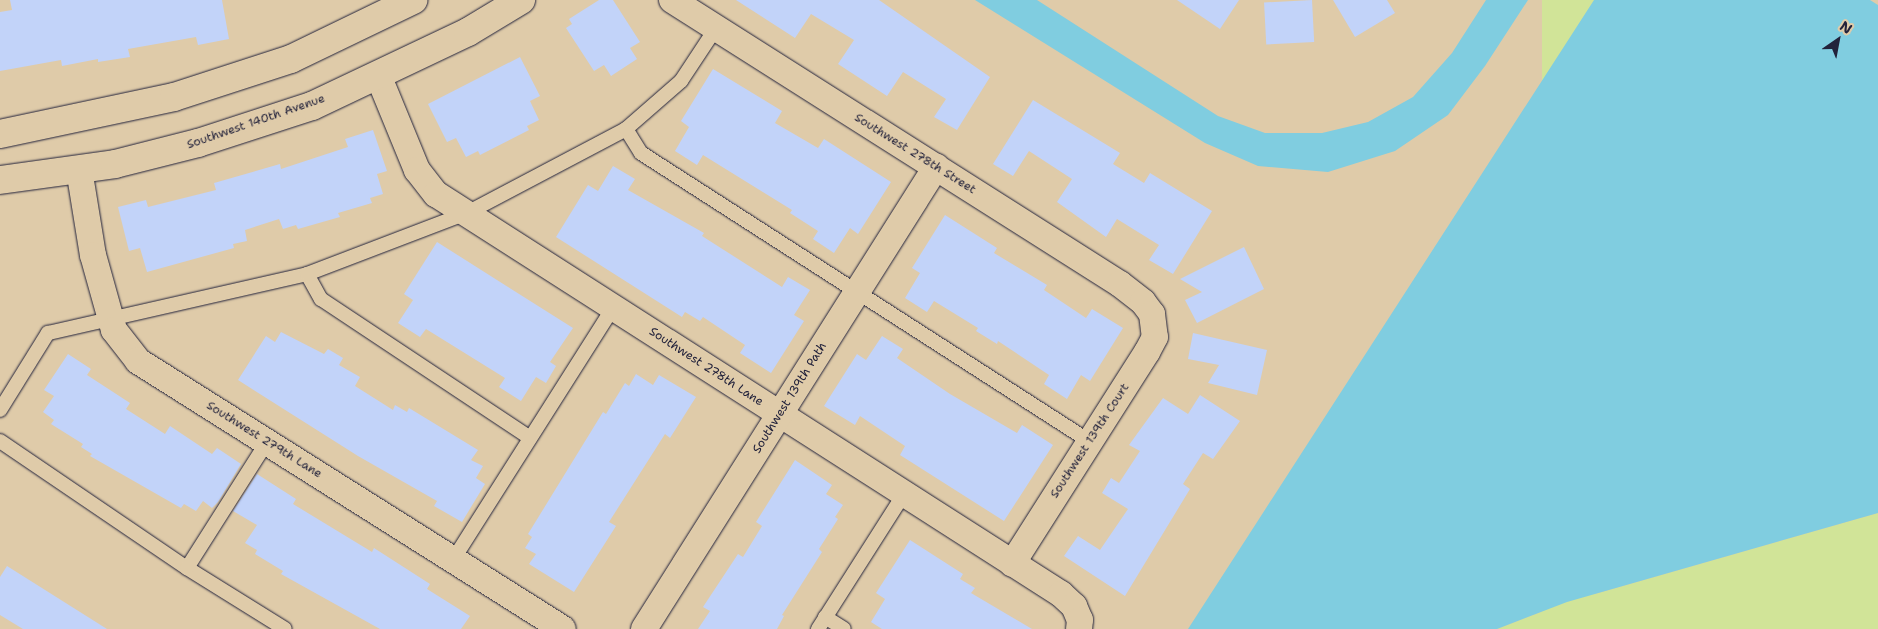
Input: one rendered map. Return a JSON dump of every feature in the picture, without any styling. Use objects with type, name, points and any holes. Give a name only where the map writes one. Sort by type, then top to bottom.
[{"type":"street","points":[[0,134],[183,94],[291,59],[413,0]]},
{"type":"street","name":"Southwest 140th Avenue","points":[[0,180],[79,169],[198,144],[312,106],[468,32],[521,0]]},
{"type":"street","name":"Southwest 278th Street","points":[[672,0],[1120,284],[1143,302],[1152,314]]},
{"type":"street","name":"Southwest 278th Lane","points":[[378,75],[417,170],[436,194],[1061,594],[1074,606],[1080,625]]},
{"type":"street","name":"Southwest 139th Path","points":[[644,629],[936,167]]},
{"type":"street","name":"Southwest 279th Lane","points":[[79,169],[93,255],[114,330],[138,361],[563,629]]},
{"type":"street","name":"Southwest 139th Court","points":[[1012,564],[1155,337],[1152,314]]},
{"type":"lane","points":[[0,410],[48,333],[111,317],[307,274],[467,214],[626,129],[681,81],[716,28]]},
{"type":"lane","points":[[626,129],[641,153],[1089,442]]},
{"type":"lane","points":[[307,274],[321,299],[530,438]]},
{"type":"lane","points":[[453,560],[613,308]]},
{"type":"lane","points":[[0,441],[187,568],[285,629]]},
{"type":"lane","points":[[187,568],[267,442]]},
{"type":"lane","points":[[844,629],[821,623],[904,494]]},
{"type":"green space","points":[[1542,0],[1594,0],[1594,629],[1542,629]]},
{"type":"green space","points":[[1878,513],[1878,629],[1497,629],[1567,602]]},
{"type":"water","points":[[975,0],[1037,0],[1218,116],[1265,133],[1322,133],[1368,122],[1413,97],[1452,53],[1486,0],[1528,0],[1485,66],[1448,115],[1395,151],[1328,172],[1258,166],[1205,143]]},
{"type":"water","points":[[1594,0],[1870,0],[1878,5],[1878,513],[1567,602],[1497,629],[1188,629]]},
{"type":"building","points":[[10,0],[222,0],[229,39],[198,45],[196,37],[128,49],[130,57],[98,62],[98,59],[62,66],[61,60],[0,71],[0,12],[12,10]]},
{"type":"building","points":[[599,0],[613,0],[640,42],[630,48],[637,59],[611,76],[604,65],[594,71],[566,28],[572,24],[569,19]]},
{"type":"building","points":[[736,0],[879,0],[990,77],[957,130],[934,117],[946,99],[903,72],[887,96],[838,64],[854,40],[811,14],[795,38]]},
{"type":"building","points":[[1177,0],[1239,0],[1220,29]]},
{"type":"building","points":[[1312,0],[1314,42],[1266,44],[1264,3]]},
{"type":"building","points":[[1333,0],[1387,0],[1395,13],[1355,37]]},
{"type":"building","points":[[520,57],[540,96],[530,101],[539,120],[527,126],[529,130],[480,155],[478,151],[466,157],[456,138],[447,142],[428,104]]},
{"type":"building","points":[[713,69],[782,111],[775,123],[818,148],[824,139],[891,182],[858,234],[850,228],[834,253],[813,239],[818,231],[790,213],[792,210],[703,155],[697,165],[675,151],[689,127],[681,121]]},
{"type":"building","points":[[1033,100],[1120,153],[1113,164],[1144,183],[1150,173],[1212,211],[1173,274],[1149,260],[1159,245],[1117,219],[1106,237],[1057,202],[1072,179],[1029,151],[1013,176],[993,164]]},
{"type":"building","points":[[373,130],[387,171],[377,174],[383,194],[370,198],[372,203],[338,213],[340,217],[298,229],[296,225],[283,229],[279,219],[245,230],[247,241],[233,244],[234,248],[147,272],[140,248],[129,251],[118,207],[146,200],[148,207],[216,190],[214,183],[280,164],[281,169],[348,147],[345,139]]},
{"type":"building","points":[[613,166],[635,179],[628,190],[704,233],[702,236],[782,287],[788,277],[810,290],[794,315],[804,321],[771,373],[740,353],[745,345],[703,317],[700,321],[685,312],[682,317],[556,237],[588,185],[598,191]]},
{"type":"building","points":[[945,215],[997,248],[994,253],[1047,285],[1044,290],[1086,318],[1092,309],[1123,328],[1090,381],[1081,375],[1067,399],[1044,384],[1049,375],[998,341],[997,344],[976,331],[978,328],[934,301],[927,312],[905,298],[920,273],[912,268]]},
{"type":"building","points":[[437,242],[573,328],[550,362],[556,366],[546,383],[536,377],[521,401],[499,387],[505,378],[426,329],[420,337],[398,323],[413,300],[404,294]]},
{"type":"building","points":[[1244,247],[1264,289],[1197,323],[1185,300],[1202,292],[1180,279]]},
{"type":"building","points":[[281,332],[324,354],[328,349],[343,358],[339,365],[360,377],[355,386],[393,410],[395,405],[407,412],[409,408],[478,450],[471,460],[483,466],[476,478],[485,484],[462,522],[434,506],[437,501],[358,456],[238,380],[266,336],[275,342]]},
{"type":"building","points":[[1193,333],[1267,350],[1257,395],[1208,383],[1219,365],[1188,359]]},
{"type":"building","points":[[882,336],[903,349],[897,358],[950,394],[1017,433],[1022,425],[1053,445],[1004,521],[900,455],[905,446],[860,416],[855,425],[824,406],[857,354],[866,360]]},
{"type":"building","points":[[68,354],[91,369],[87,375],[130,403],[126,409],[165,434],[170,426],[212,454],[217,448],[241,464],[218,502],[212,508],[203,501],[196,511],[184,504],[181,508],[90,456],[92,454],[81,447],[83,444],[51,424],[54,420],[43,412],[54,396],[44,390]]},
{"type":"building","points":[[636,374],[653,385],[659,375],[696,397],[670,438],[665,434],[609,522],[616,526],[574,592],[529,564],[536,554],[525,548],[532,537],[528,534],[603,412],[606,414],[625,383],[629,386]]},
{"type":"building","points":[[1200,395],[1240,421],[1213,459],[1203,453],[1183,484],[1190,489],[1125,596],[1064,556],[1078,536],[1100,550],[1128,509],[1102,493],[1111,478],[1119,483],[1140,451],[1129,445],[1163,398],[1188,414]]},
{"type":"building","points":[[795,460],[832,485],[826,494],[843,505],[835,517],[838,519],[819,549],[822,552],[782,615],[784,616],[777,629],[698,629],[710,611],[703,607],[738,554],[743,557],[762,526],[756,522]]},
{"type":"building","points":[[257,474],[296,499],[293,504],[372,552],[374,548],[430,584],[427,589],[470,616],[461,629],[380,629],[281,574],[283,571],[255,554],[257,550],[245,543],[257,525],[233,511]]},
{"type":"building","points":[[910,540],[963,574],[960,579],[975,588],[971,593],[1032,629],[882,629],[871,622],[885,599],[876,593]]},
{"type":"building","points":[[7,566],[107,629],[23,629],[0,615],[0,577]]}]
